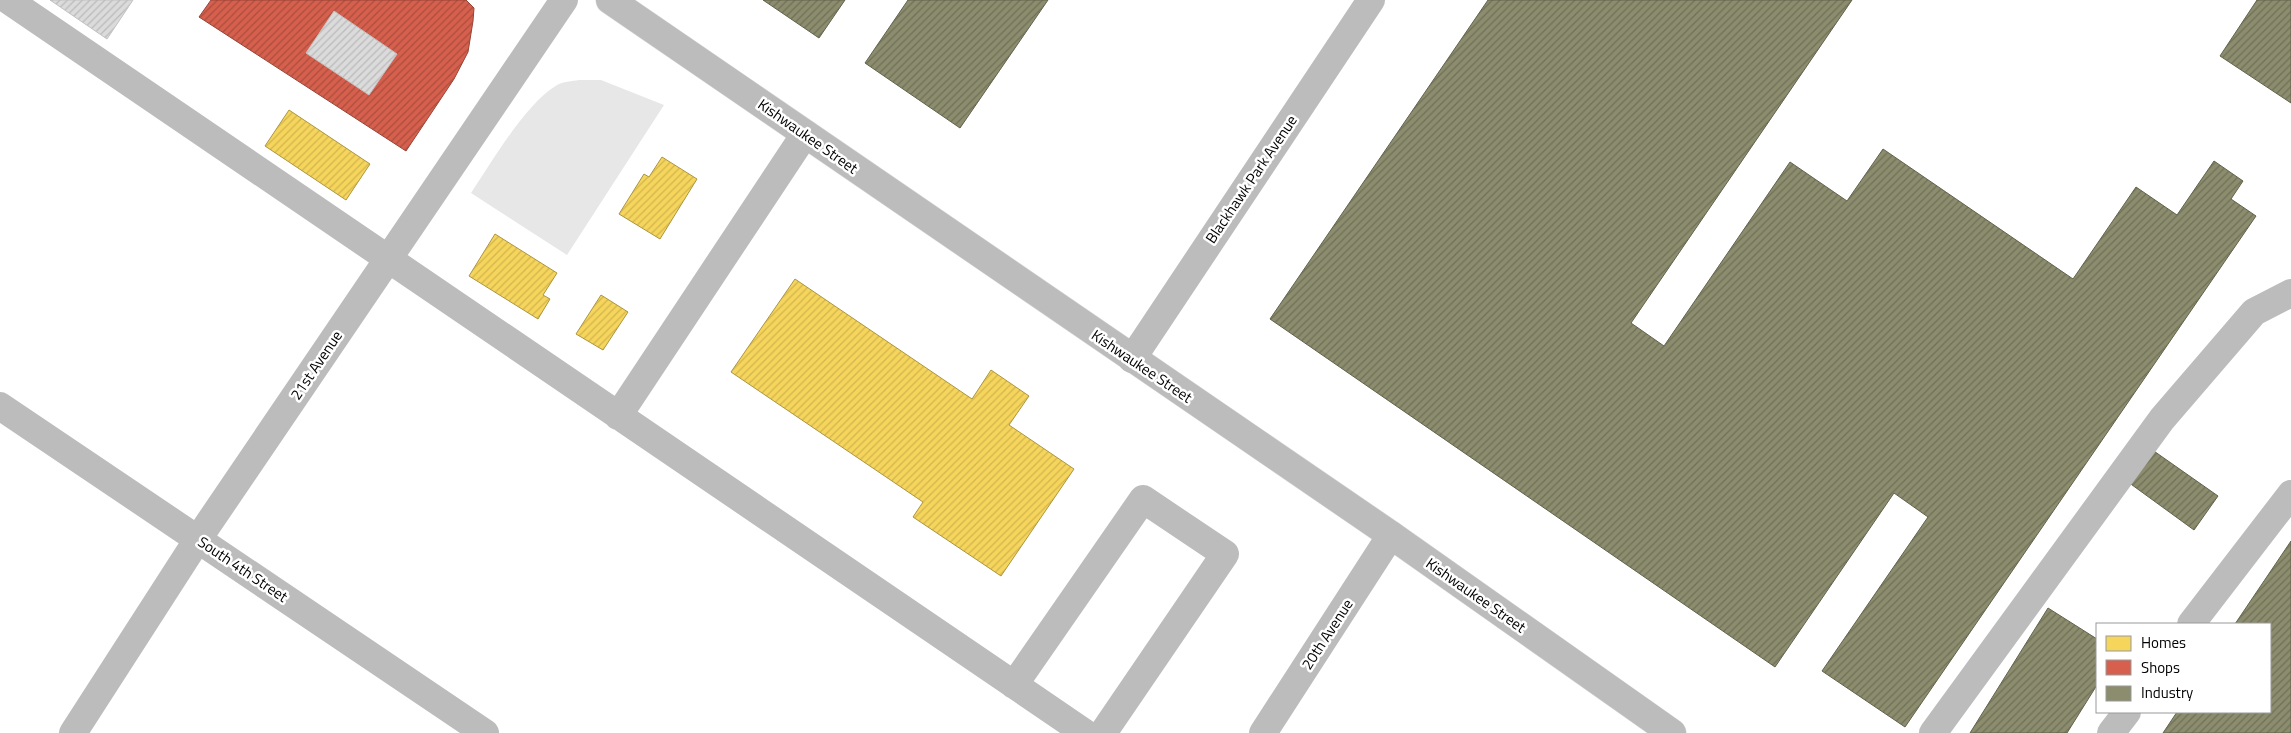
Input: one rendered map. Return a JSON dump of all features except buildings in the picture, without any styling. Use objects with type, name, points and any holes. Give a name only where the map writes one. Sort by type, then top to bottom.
[{"type":"street","points":[[8,0],[1085,733]]},
{"type":"street","name":"21st Avenue","points":[[73,733],[198,539],[564,0]]},
{"type":"street","name":"Kishwaukee Street","points":[[610,0],[1391,535],[1662,730]]},
{"type":"street","name":"Blackhawk Park Avenue","points":[[1132,359],[1371,0]]},
{"type":"street","points":[[618,416],[805,134]]},
{"type":"street","points":[[1934,733],[2162,419],[2254,312],[2291,293]]},
{"type":"street","name":"South 4th Street","points":[[0,406],[485,733]]},
{"type":"street","points":[[2192,623],[2291,494]]},
{"type":"street","points":[[1014,685],[1144,498],[1225,554],[1103,733]]},
{"type":"street","name":"20th Avenue","points":[[1263,733],[1391,535]]},
{"type":"street","points":[[2111,733],[2126,713]]},
{"type":"shaded area","points":[[579,80],[601,80],[664,105],[567,255],[471,193],[510,134],[533,106],[557,85]]}]
